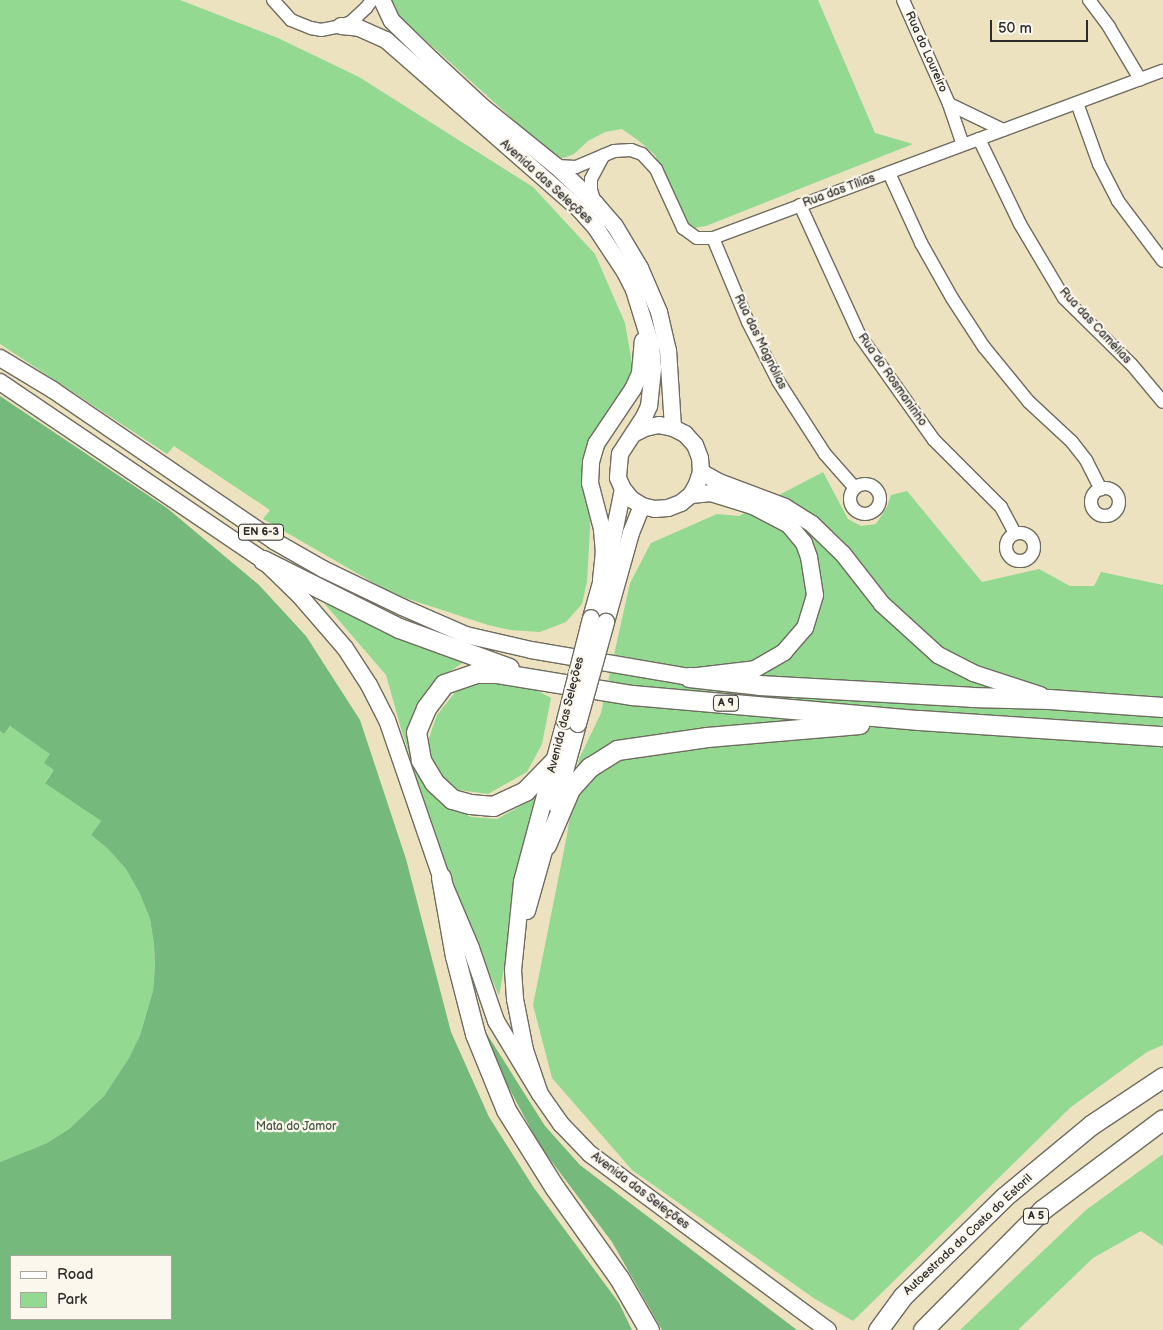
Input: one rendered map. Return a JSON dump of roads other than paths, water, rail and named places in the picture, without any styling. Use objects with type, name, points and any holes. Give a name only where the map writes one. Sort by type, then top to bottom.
[{"type":"highway","name":"A 9","points":[[263,560],[399,628],[534,677],[632,695],[919,720],[1160,736]]},
{"type":"highway","points":[[534,677],[497,672],[476,673],[444,684],[426,708],[416,732],[421,760],[434,782],[452,799],[470,804],[493,806],[525,791],[554,761]]},
{"type":"highway","name":"A 9","points":[[689,677],[797,687],[971,697],[1049,699],[1163,707]]},
{"type":"highway","points":[[546,845],[570,789],[590,767],[617,750],[707,737],[919,720]]},
{"type":"highway","points":[[441,877],[455,956],[475,1034],[506,1110],[555,1188],[619,1278],[649,1330]]},
{"type":"highway","name":"Autoestrada da Costa do Estoril","points":[[878,1330],[903,1296],[1026,1179],[1091,1125],[1163,1077]]},
{"type":"highway","name":"A 5","points":[[923,1330],[1042,1210],[1163,1119]]},
{"type":"highway","points":[[863,1330],[903,1296]]},
{"type":"main road","name":"Avenida das Seleções","points":[[382,0],[392,21],[433,61],[484,108],[556,166],[595,203],[615,226],[652,290],[659,312],[668,350],[672,428]]},
{"type":"main road","name":"Avenida das Seleções","points":[[341,26],[359,28],[386,40],[580,209],[596,228],[625,272],[645,322],[651,345],[652,390],[644,417],[625,443],[620,454],[618,478],[623,489],[620,508],[601,580],[598,620]]},
{"type":"main road","points":[[601,580],[604,553],[602,530],[590,484],[591,462],[596,444],[633,390],[640,373],[645,322]]},
{"type":"main road","name":"EN 6-3","points":[[0,358],[53,390],[274,541],[322,569]]},
{"type":"main road","name":"EN 6-3","points":[[0,382],[263,560]]},
{"type":"main road","points":[[623,489],[631,499],[642,506],[655,509],[668,508],[681,503],[691,495],[701,472],[700,458],[694,445],[685,434],[672,428],[652,427],[633,434]]},
{"type":"main road","points":[[701,472],[719,482],[785,506],[812,524],[843,554],[882,604],[938,655],[973,673],[1049,699]]},
{"type":"main road","points":[[689,677],[755,669],[784,652],[805,628],[815,594],[809,556],[804,543],[789,525],[753,506],[712,493],[691,495]]},
{"type":"main road","name":"Avenida das Seleções","points":[[516,944],[546,845],[571,722],[598,620],[642,506]]},
{"type":"main road","points":[[263,560],[300,596],[338,640],[369,685],[387,720],[441,877],[471,948],[496,1021],[540,1094]]},
{"type":"main road","name":"A 9","points":[[322,569],[466,635],[531,650],[689,677]]},
{"type":"main road","name":"Avenida das Seleções","points":[[571,722],[554,761],[522,882],[513,970],[515,999],[525,1050],[540,1094],[561,1124],[590,1154],[828,1330]]},
{"type":"street","points":[[273,0],[283,13],[300,25],[321,30],[341,26],[359,16],[372,0]]},
{"type":"street","name":"Rua do Loureiro","points":[[903,0],[949,104],[963,145]]},
{"type":"street","points":[[1089,0],[1109,27],[1140,79]]},
{"type":"street","name":"Rua das Tílias","points":[[713,238],[1163,71]]},
{"type":"street","points":[[1076,103],[1099,164],[1118,200],[1141,234],[1163,261]]},
{"type":"street","name":"Rua do Loureiro","points":[[949,104],[1003,130]]},
{"type":"street","name":"Rua das Camélias","points":[[978,139],[1020,224],[1064,298],[1132,365],[1163,402]]},
{"type":"street","points":[[556,166],[576,167],[614,151],[631,150],[642,154],[656,169],[683,228],[697,238],[713,238]]},
{"type":"street","points":[[595,203],[591,190],[591,179],[604,155]]},
{"type":"street","points":[[889,172],[921,243],[952,298],[984,347],[1029,402],[1072,442],[1086,460],[1101,489]]},
{"type":"street","name":"Rua do Rosmaninho","points":[[800,206],[860,336],[934,440],[1001,508],[1015,533]]},
{"type":"street","name":"Rua das Magnólias","points":[[713,238],[748,322],[778,381],[825,454],[855,488]]},
{"type":"park label","name":"Mata do Jamor","points":[[296,1127]]}]
